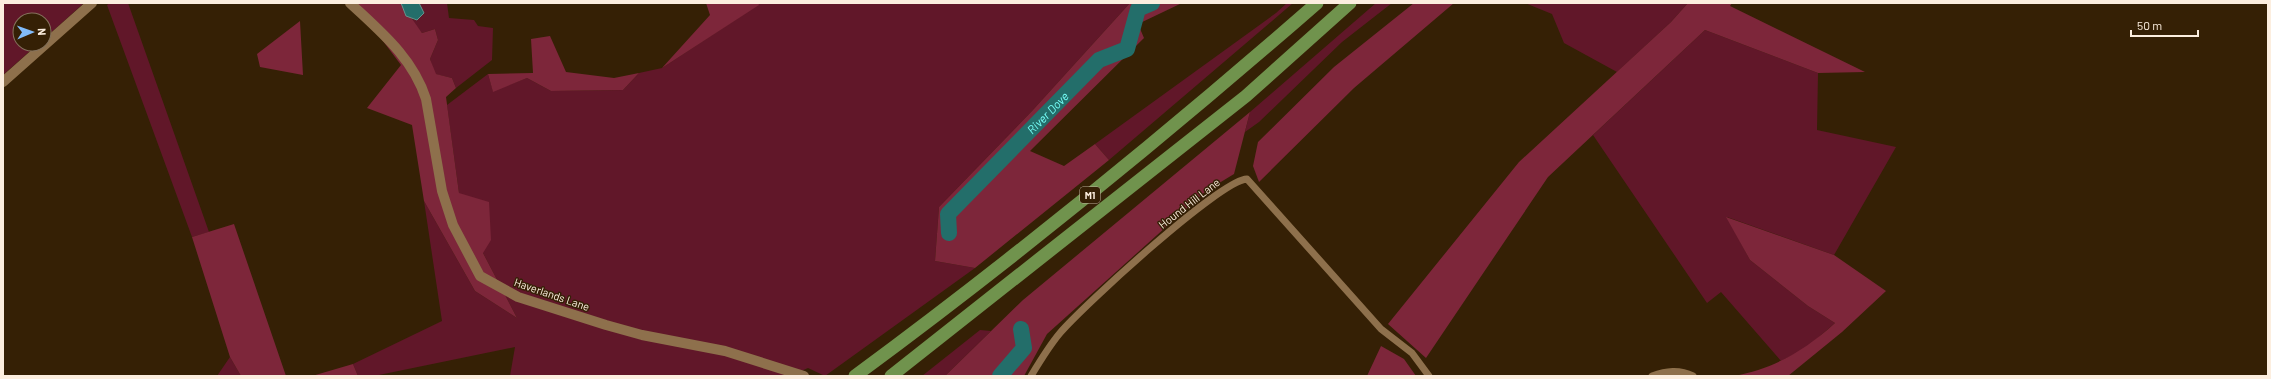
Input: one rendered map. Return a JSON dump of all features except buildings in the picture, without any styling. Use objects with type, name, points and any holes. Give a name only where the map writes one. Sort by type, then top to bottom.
[{"type":"highway","name":"M1","points":[[855,376],[933,318],[1116,175],[1317,3]]},
{"type":"highway","name":"M1","points":[[891,376],[1246,96],[1350,3]]},
{"type":"street","points":[[3,82],[92,3]]},
{"type":"street","name":"Haverlands Lane","points":[[350,3],[405,57],[422,85],[426,99],[442,191],[452,225],[480,276],[518,297],[606,325],[642,335],[725,351],[804,376]]},
{"type":"street","name":"Hound Hill Lane","points":[[1031,376],[1059,333],[1088,303],[1214,195],[1242,179],[1247,179],[1251,183],[1388,335],[1412,353],[1429,376]]},
{"type":"street","points":[[1652,376],[1663,372],[1683,371],[1693,376]]},
{"type":"shaded area","points":[[3,3],[84,3],[52,32],[52,12],[12,12],[12,52],[29,52],[3,75]]},
{"type":"shaded area","points":[[110,3],[128,3],[209,232],[192,237],[107,5]]},
{"type":"shaded area","points":[[345,3],[421,3],[405,9],[422,33],[435,29],[438,40],[430,59],[436,74],[452,78],[456,88],[446,97],[459,193],[489,202],[491,240],[483,253],[517,318],[475,291],[424,201],[412,125],[367,108],[401,65],[380,37]]},
{"type":"shaded area","points":[[419,3],[447,3],[449,18],[474,20],[478,26],[493,28],[492,60],[456,88],[452,78],[435,74],[430,59],[438,40],[435,29],[422,33],[410,19],[417,20]]},
{"type":"shaded area","points":[[706,3],[758,3],[759,5],[662,68],[710,15]]},
{"type":"shaded area","points":[[758,3],[1130,3],[1032,111],[939,207],[935,261],[975,268],[825,376],[808,368],[790,376],[510,376],[515,347],[374,376],[358,376],[353,364],[442,321],[424,201],[475,291],[517,318],[483,253],[459,193],[447,105],[488,74],[493,91],[527,78],[551,91],[623,90],[639,73],[662,68],[758,5]]},
{"type":"shaded area","points":[[1130,3],[1182,3],[1138,24],[1144,38],[1030,151],[1064,166],[1095,144],[1109,160],[975,268],[935,261],[939,207],[1032,111]]},
{"type":"shaded area","points":[[1287,3],[1293,3],[1109,160],[1095,144],[1276,13]]},
{"type":"shaded area","points":[[1376,3],[1392,3],[1342,42],[1259,122],[1245,132],[1250,112]]},
{"type":"shaded area","points":[[1414,3],[1454,3],[1354,88],[1259,182],[1253,166],[1258,142],[1334,67]]},
{"type":"shaded area","points":[[1525,3],[1688,3],[1671,22],[1617,72],[1564,43],[1552,14]]},
{"type":"shaded area","points":[[1688,3],[1732,3],[1730,6],[1865,72],[1818,73],[1705,30],[1548,177],[1426,358],[1388,324],[1519,162],[1671,22]]},
{"type":"shaded area","points":[[300,21],[303,75],[260,67],[257,54]]},
{"type":"shaded area","points":[[1705,30],[1818,73],[1817,130],[1896,147],[1834,255],[1727,217],[1750,260],[1808,306],[1835,323],[1805,349],[1781,361],[1721,292],[1707,303],[1593,135]]},
{"type":"shaded area","points":[[550,36],[566,72],[614,78],[639,73],[623,90],[551,91],[527,78],[493,92],[488,74],[533,73],[531,39]]},
{"type":"shaded area","points":[[1250,112],[1234,174],[1206,191],[1047,334],[1024,376],[945,376],[1023,300]]},
{"type":"shaded area","points":[[1726,217],[1834,255],[1886,291],[1842,332],[1788,376],[1734,376],[1749,373],[1788,357],[1812,342],[1835,323],[1808,306],[1750,260]]},
{"type":"shaded area","points":[[234,224],[286,376],[241,376],[230,357],[192,237]]},
{"type":"shaded area","points":[[980,330],[991,331],[945,376],[922,376]]},
{"type":"shaded area","points":[[1381,346],[1404,359],[1416,376],[1367,376]]},
{"type":"shaded area","points":[[230,357],[241,376],[217,376]]},
{"type":"shaded area","points":[[353,364],[358,376],[312,376]]},
{"type":"water","points":[[401,3],[419,3],[424,13],[417,20],[406,16]]},
{"type":"waterway","name":"River Dove","points":[[949,233],[948,214],[1099,60],[1127,49],[1138,9],[1152,3]]},
{"type":"waterway","name":"River Dove","points":[[1000,376],[1024,348],[1021,329]]}]
